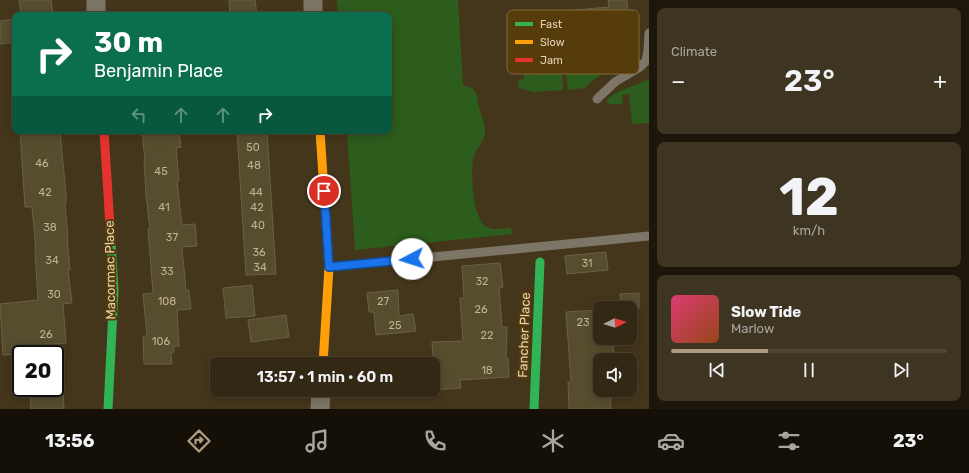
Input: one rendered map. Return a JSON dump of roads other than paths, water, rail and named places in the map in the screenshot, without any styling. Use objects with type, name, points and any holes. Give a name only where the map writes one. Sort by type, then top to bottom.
[{"type":"street","points":[[96,0],[96,12]]},
{"type":"street","points":[[312,0],[313,12]]},
{"type":"street","name":"Macormac Place","points":[[104,134],[114,290],[108,409]]},
{"type":"street","points":[[320,134],[329,267],[323,357]]},
{"type":"street","name":"Fancher Place","points":[[534,409],[540,262]]},
{"type":"street","points":[[320,409],[321,397]]},
{"type":"lane","points":[[639,68],[646,60],[649,33]]},
{"type":"lane","points":[[597,99],[615,82],[628,74]]},
{"type":"lane","points":[[329,267],[649,236]]}]
